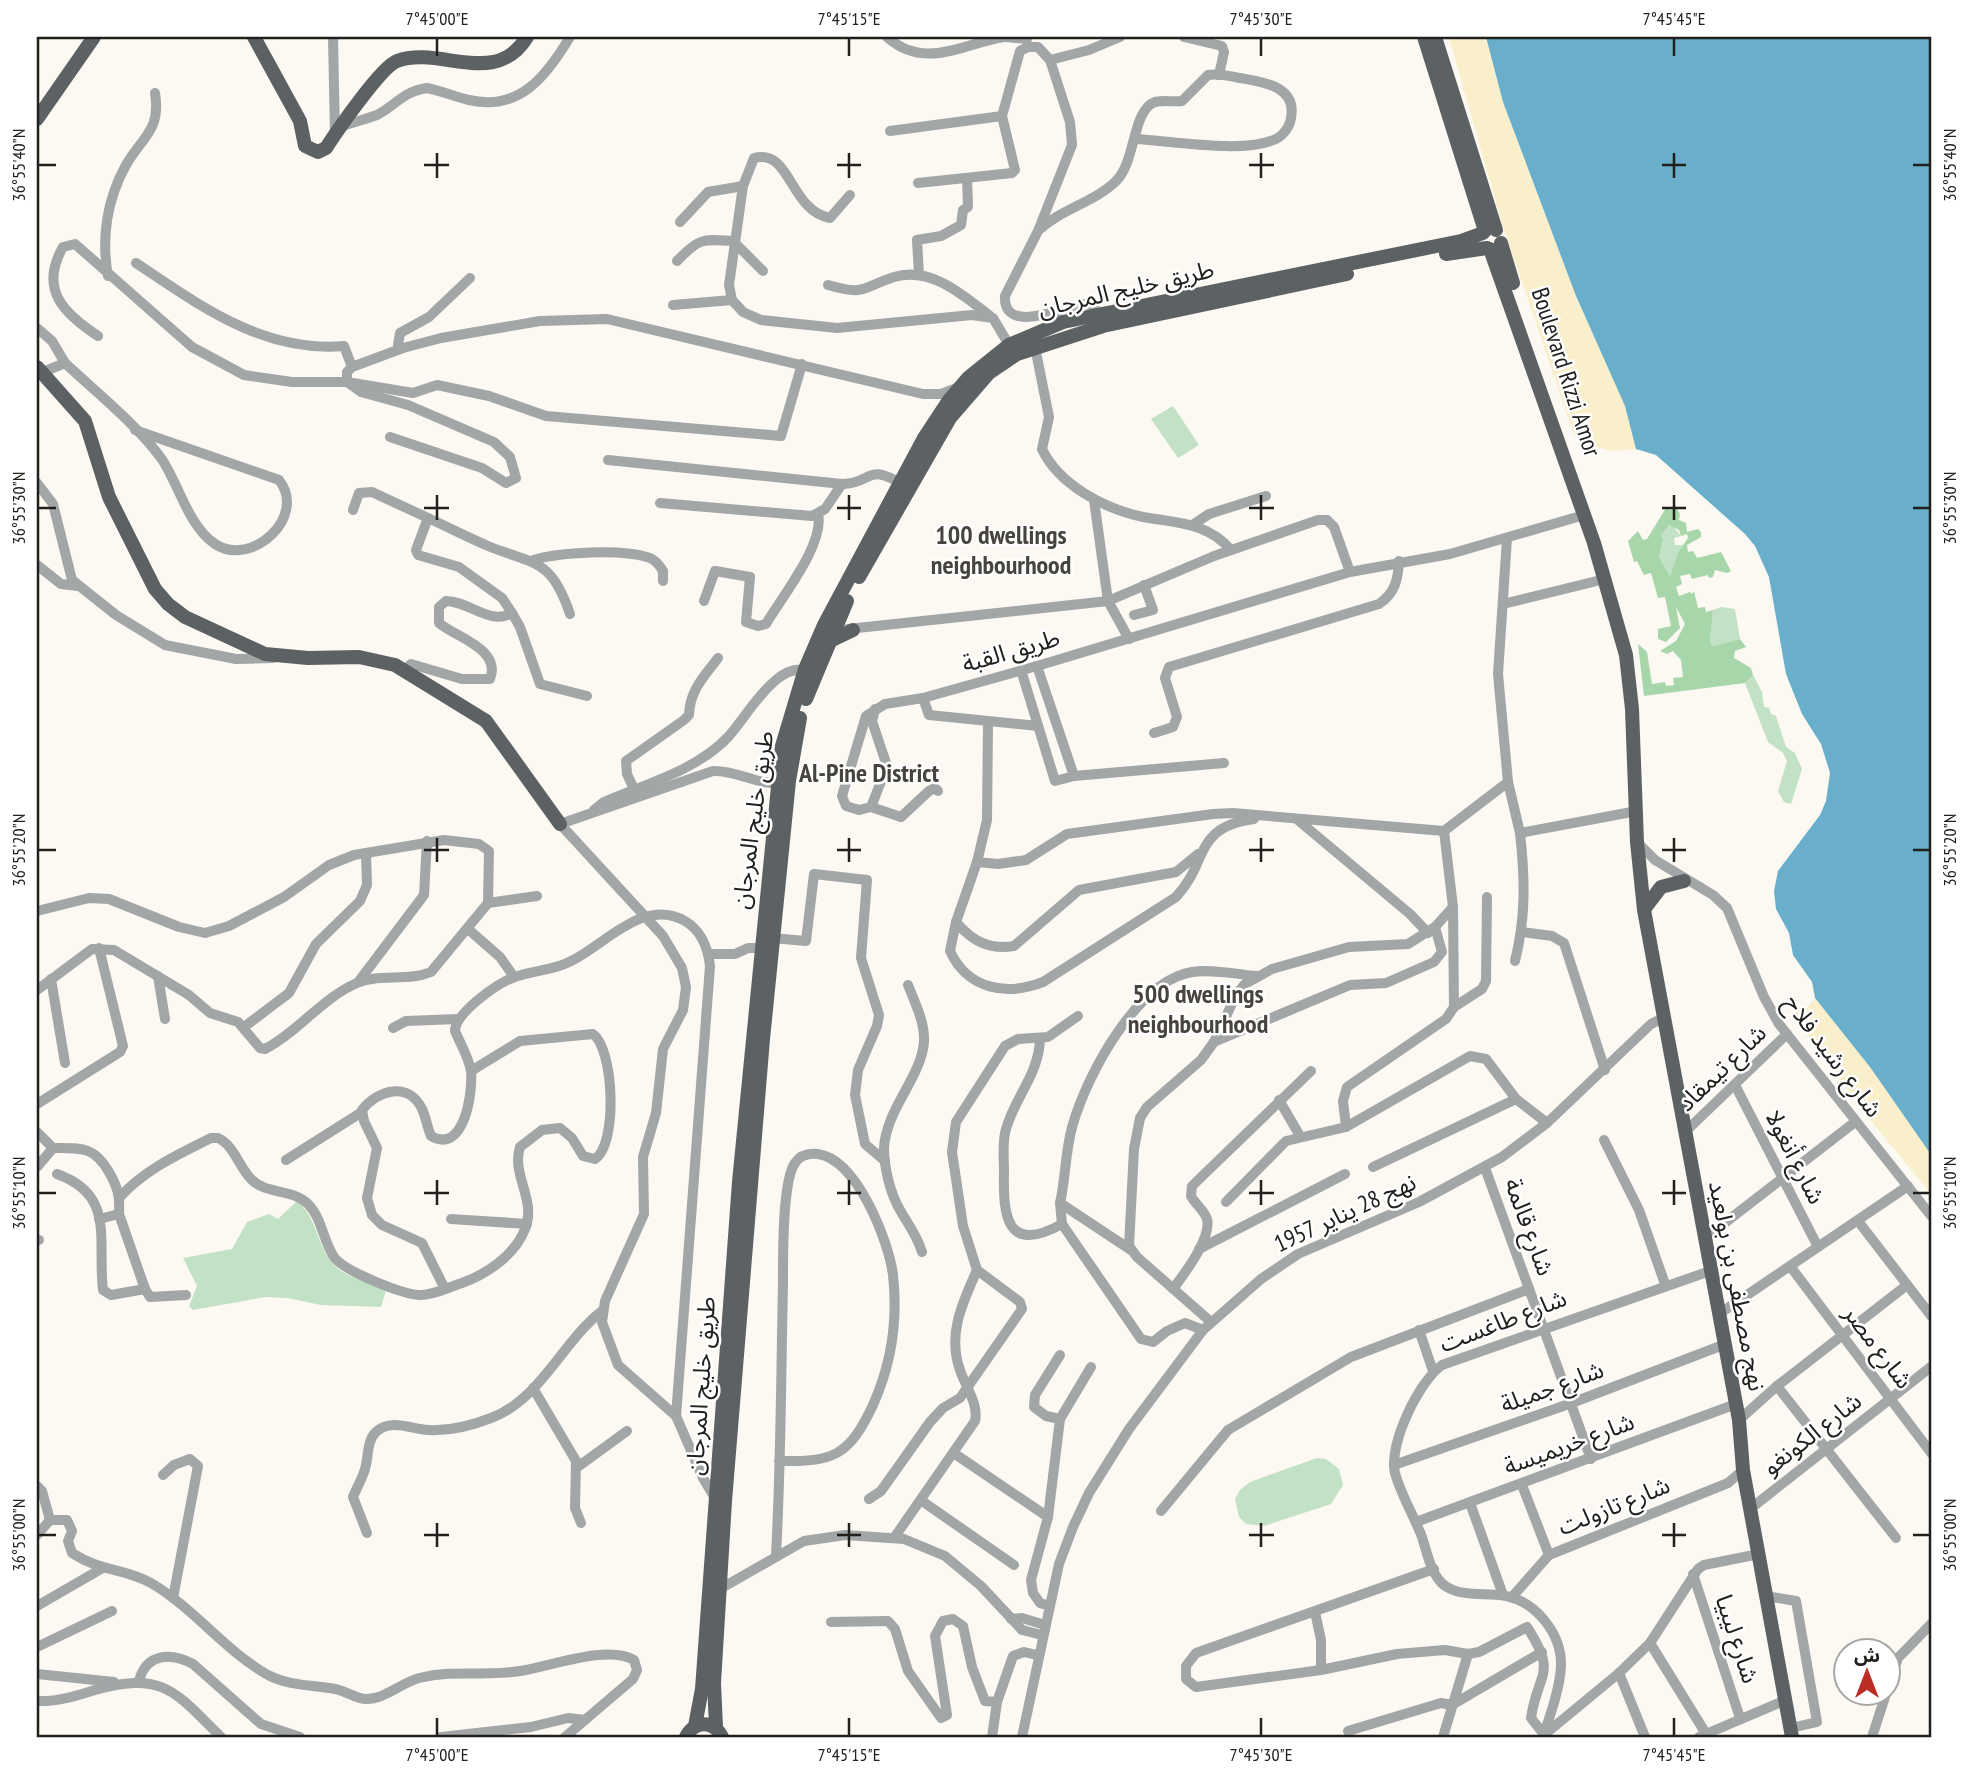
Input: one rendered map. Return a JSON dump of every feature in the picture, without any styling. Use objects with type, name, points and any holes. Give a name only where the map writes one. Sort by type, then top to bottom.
[{"type":"main road","points":[[37,119],[94,37]]},
{"type":"main road","points":[[254,37],[300,121],[305,146],[318,152],[326,148],[383,71],[396,61],[427,59],[470,65],[491,62],[509,55],[520,47],[527,37]]},
{"type":"main road","name":"Boulevard Rizzi Amor","points":[[1424,37],[1479,209],[1584,499],[1584,515]]},
{"type":"main road","name":"Boulevard Rizzi Amor","points":[[1435,37],[1498,269],[1605,579],[1630,682],[1638,848]]},
{"type":"main road","points":[[1479,209],[1475,226],[1461,246],[1482,255],[1498,269]]},
{"type":"main road","name":"طريق خليج المرجان","points":[[904,485],[966,390],[1009,345],[1063,323],[1101,321],[1490,239]]},
{"type":"main road","name":"طريق خليج المرجان","points":[[688,1732],[702,1689],[721,1500],[772,938],[783,782],[782,746],[810,672],[941,412],[966,390],[1017,355],[1101,321]]},
{"type":"main road","points":[[38,371],[85,421],[109,497],[140,562],[162,597],[185,617],[247,647],[285,656],[368,658],[404,670],[486,722],[560,824]]},
{"type":"main road","points":[[831,628],[853,630]]},
{"type":"main road","points":[[831,628],[853,630]]},
{"type":"main road","name":"طريق خليج المرجان","points":[[721,1735],[714,1683],[720,1590],[721,1500],[760,947],[783,782]]},
{"type":"main road","name":"نهج مصطفى بن بولعيد","points":[[1638,848],[1644,910],[1739,1420],[1743,1470],[1792,1733]]},
{"type":"main road","points":[[1644,910],[1653,894],[1661,887],[1687,881]]},
{"type":"main road","points":[[688,1732],[705,1724],[721,1735]]},
{"type":"street","points":[[333,37],[339,130],[379,114],[406,93],[418,89],[436,90],[483,102],[512,97],[529,90],[546,75],[570,37]]},
{"type":"street","points":[[887,37],[911,50],[940,54],[965,50],[986,40],[1005,37],[1027,41],[1038,47],[1050,60],[1070,122],[1072,145],[1038,231],[1005,296],[1008,312],[1021,318],[1087,304],[1101,321]]},
{"type":"street","points":[[1050,60],[1090,50],[1120,37]]},
{"type":"street","points":[[1184,37],[1222,46],[1224,52],[1219,75]]},
{"type":"street","points":[[918,183],[1008,174],[1015,170],[1002,116],[1017,58],[1027,41]]},
{"type":"street","points":[[1038,231],[1119,178],[1136,139],[1139,120],[1145,107],[1155,102],[1182,101],[1208,75],[1271,83],[1285,93],[1292,106],[1291,120],[1286,131],[1271,140],[1245,144],[1136,139]]},
{"type":"street","points":[[108,276],[105,245],[111,200],[125,168],[156,121],[155,93]]},
{"type":"street","points":[[890,131],[1002,116]]},
{"type":"street","points":[[850,194],[835,215],[830,218],[819,216],[804,205],[773,159],[764,156],[754,158],[743,186],[733,241],[729,285],[732,300],[743,312],[761,320],[837,327],[972,315],[993,317]]},
{"type":"street","points":[[919,274],[917,240],[941,236],[961,225],[964,210],[968,207],[967,178]]},
{"type":"street","points":[[680,222],[708,192],[743,186]]},
{"type":"street","points":[[677,261],[690,244],[698,241],[733,241],[764,271]]},
{"type":"street","points":[[98,336],[74,321],[55,296],[52,266],[63,247],[75,244],[192,348],[244,374],[292,382],[347,382],[413,393],[437,385],[489,396],[559,418],[781,436],[802,365]]},
{"type":"street","points":[[136,262],[214,316],[292,345],[319,348],[344,346],[352,367]]},
{"type":"street","points":[[828,285],[856,293],[894,277],[919,274],[942,282],[993,317],[1009,345]]},
{"type":"street","points":[[403,348],[398,345],[400,333],[429,317],[470,278]]},
{"type":"street","points":[[673,305],[732,300]]},
{"type":"street","points":[[347,382],[347,372],[352,367],[403,348],[441,338],[529,323],[586,317],[632,323],[923,394],[966,390]]},
{"type":"street","points":[[37,328],[52,341],[65,363],[161,458],[201,530],[214,544],[237,550],[273,537],[287,501],[279,480],[135,430]]},
{"type":"street","points":[[1035,347],[1049,417],[1042,449],[1059,472],[1094,500],[1140,516],[1194,524],[1223,540],[1231,550]]},
{"type":"street","points":[[38,371],[65,363]]},
{"type":"street","points":[[347,382],[361,392],[408,405],[494,442],[510,457],[516,478],[506,483],[482,468],[390,437]]},
{"type":"street","points":[[923,394],[941,412]]},
{"type":"street","points":[[161,458],[163,448],[174,443]]},
{"type":"street","points":[[608,460],[842,484],[853,484],[872,473],[904,485]]},
{"type":"street","points":[[37,483],[53,503],[72,580],[137,630],[165,645],[249,661],[285,656]]},
{"type":"street","points":[[704,601],[715,571],[750,577],[746,622],[758,626],[766,624],[813,544],[819,525],[818,514],[842,484]]},
{"type":"street","points":[[353,510],[359,493],[372,492],[489,546],[533,560],[558,586],[570,614]]},
{"type":"street","points":[[1194,524],[1209,514],[1266,496]]},
{"type":"street","points":[[1094,500],[1108,601],[1129,639]]},
{"type":"street","points":[[660,503],[790,516],[818,514]]},
{"type":"street","name":"طريق القبة","points":[[875,709],[1037,666],[1350,572],[1399,561],[1450,554],[1584,515]]},
{"type":"street","points":[[428,518],[416,550],[418,555],[459,566],[502,598],[520,627],[540,684],[587,696]]},
{"type":"street","points":[[853,630],[1108,601],[1214,556],[1231,550],[1256,548],[1318,520],[1327,520],[1334,527],[1350,572]]},
{"type":"street","points":[[1507,538],[1498,674],[1508,782],[1520,833],[1525,884],[1522,932],[1515,961]]},
{"type":"street","points":[[533,560],[553,555],[626,554],[650,558],[663,571],[663,581]]},
{"type":"street","points":[[1214,556],[1218,568]]},
{"type":"street","points":[[1154,733],[1169,730],[1177,717],[1166,678],[1169,667],[1379,604],[1391,594],[1397,583],[1399,561]]},
{"type":"street","points":[[37,565],[61,584],[78,586]]},
{"type":"street","points":[[1503,604],[1605,579]]},
{"type":"street","points":[[1134,615],[1153,610],[1144,585]]},
{"type":"street","points":[[404,670],[411,664],[454,677],[490,679],[492,670],[485,654],[475,644],[439,623],[439,607],[446,601],[455,601],[498,618],[512,613]]},
{"type":"street","points":[[634,789],[627,774],[626,761],[689,715],[688,702],[692,693],[718,658]]},
{"type":"street","points":[[1037,666],[1074,776]]},
{"type":"street","points":[[589,814],[604,802],[708,754],[733,731],[779,676],[788,670],[810,672]]},
{"type":"street","points":[[1021,670],[1055,781],[1074,776],[1224,763]]},
{"type":"street","points":[[923,698],[929,715],[1038,726]]},
{"type":"street","points":[[875,709],[862,722],[842,796],[846,806],[859,810],[871,807],[901,817],[929,791],[935,788],[939,791]]},
{"type":"street","points":[[871,807],[887,766],[873,727],[875,709]]},
{"type":"street","points":[[988,723],[987,820],[977,862],[956,922],[950,951],[961,970],[988,987],[1023,989],[1043,982],[1176,897],[1187,886],[1202,849]]},
{"type":"street","points":[[708,754],[713,771]]},
{"type":"street","points":[[367,1533],[353,1497],[365,1471],[372,1437],[379,1429],[406,1425],[427,1430],[458,1428],[494,1418],[523,1399],[583,1328],[602,1311],[644,1214],[643,1157],[656,1113],[663,1049],[680,1019],[686,995],[680,964],[647,917],[560,824],[713,771],[732,771],[766,784],[783,782]]},
{"type":"street","points":[[977,862],[998,864],[1026,860],[1067,834],[1213,814],[1272,816],[1300,821],[1444,831],[1508,782]]},
{"type":"street","points":[[1520,833],[1637,811]]},
{"type":"street","points":[[956,922],[969,937],[988,946],[1014,946],[1079,890],[1176,872],[1221,829],[1246,820],[1272,816]]},
{"type":"street","points":[[1214,1042],[1341,989],[1386,983],[1434,962],[1442,952],[1431,930],[1300,821]]},
{"type":"street","points":[[1444,831],[1453,907],[1454,1007]]},
{"type":"street","points":[[37,990],[83,954],[99,948],[114,950],[190,995],[210,1013],[232,1019],[244,1027],[260,1048],[265,1049],[359,981],[424,895],[427,841]]},
{"type":"street","points":[[37,911],[89,898],[109,900],[194,932],[216,932],[285,897],[341,859],[427,841],[462,841],[485,846],[490,858],[488,903],[431,972],[420,977],[359,981]]},
{"type":"street","name":"شارع رشيد فلاح","points":[[1638,848],[1718,899],[1731,914],[1768,1005],[1787,1034],[1932,1217]]},
{"type":"street","points":[[244,1027],[289,993],[316,944],[360,901],[367,885],[366,853]]},
{"type":"street","points":[[772,938],[806,941],[814,874],[867,880],[861,958],[878,1015],[877,1026],[858,1070],[855,1095],[865,1144],[885,1161]]},
{"type":"street","points":[[488,903],[537,896]]},
{"type":"street","points":[[1346,1127],[1343,1101],[1347,1087],[1446,1018],[1454,1007],[1482,989],[1486,981],[1487,897]]},
{"type":"street","points":[[1207,1326],[1185,1323],[1153,1342],[1140,1339],[1062,1224],[1060,1203],[1068,1145],[1076,1114],[1110,1041],[1123,1023],[1169,980],[1179,975],[1205,971],[1256,976],[1349,947],[1408,944],[1431,930],[1453,907]]},
{"type":"street","points":[[393,1028],[406,1021],[458,1020],[514,978],[561,966],[631,922],[647,917],[669,915],[689,923],[705,942],[709,954],[676,1416]]},
{"type":"street","points":[[468,929],[500,957],[514,978]]},
{"type":"street","points":[[1522,932],[1552,936],[1564,943],[1605,1070]]},
{"type":"street","points":[[709,954],[735,954],[748,948],[760,947]]},
{"type":"street","points":[[37,1104],[120,1052],[123,1046],[99,948]]},
{"type":"street","points":[[158,976],[165,1020]]},
{"type":"street","points":[[1131,1250],[1129,1238],[1133,1161],[1140,1118],[1147,1107],[1194,1068],[1214,1042],[1236,995],[1256,976]]},
{"type":"street","points":[[51,979],[65,1063]]},
{"type":"street","points":[[908,985],[919,1015],[924,1042],[888,1125],[885,1161],[896,1204],[917,1234],[922,1252]]},
{"type":"street","points":[[894,1538],[955,1454],[976,1417],[954,1343],[959,1311],[977,1270],[956,1189],[952,1152],[956,1122],[1005,1046],[1018,1039],[1040,1039],[1079,1016]]},
{"type":"street","name":"نهج 28 يناير 1957","points":[[1022,1737],[1037,1655],[1059,1564],[1089,1493],[1129,1429],[1207,1326],[1261,1279],[1298,1254],[1410,1206],[1485,1168],[1547,1123],[1651,1024],[1665,1017]]},
{"type":"street","points":[[286,1160],[362,1112],[376,1098],[393,1090],[400,1091],[418,1102],[431,1136],[443,1140],[450,1138],[462,1125],[471,1071],[455,1031],[458,1020]]},
{"type":"street","points":[[120,1198],[131,1186],[170,1159],[211,1138],[218,1138],[230,1148],[252,1181],[289,1193],[307,1203],[331,1251],[343,1266],[413,1294],[445,1289],[488,1270],[509,1254],[527,1224],[528,1203],[516,1158],[520,1147],[529,1138],[542,1130],[560,1128],[567,1132],[588,1160],[601,1155],[608,1144],[611,1111],[602,1045],[598,1038],[586,1032],[531,1038],[508,1047],[471,1071]]},
{"type":"street","name":"شارع تيمقاد","points":[[1685,1132],[1787,1034]]},
{"type":"street","points":[[1040,1039],[1033,1074],[1006,1128],[1003,1210],[1012,1227],[1029,1235],[1048,1232],[1062,1224]]},
{"type":"street","points":[[1226,1202],[1281,1145],[1300,1136],[1346,1127],[1474,1055],[1486,1059],[1516,1099],[1547,1123]]},
{"type":"street","points":[[1173,1289],[1199,1249],[1207,1220],[1191,1196],[1192,1186],[1311,1071]]},
{"type":"street","name":"شارع أنغولا","points":[[1735,1085],[1818,1247]]},
{"type":"street","points":[[1373,1167],[1516,1099]]},
{"type":"street","points":[[1279,1100],[1300,1136]]},
{"type":"street","points":[[362,1112],[377,1148],[367,1198],[372,1215],[382,1225],[422,1243],[445,1289]]},
{"type":"street","points":[[1704,1239],[1855,1122]]},
{"type":"street","points":[[37,1132],[52,1148],[94,1152],[102,1158],[118,1186],[119,1214],[145,1289],[150,1297],[186,1295]]},
{"type":"street","points":[[1604,1140],[1639,1210],[1665,1284]]},
{"type":"street","points":[[37,1167],[52,1148]]},
{"type":"street","points":[[776,1555],[779,1461],[789,1182],[798,1159],[805,1155],[823,1155],[849,1174],[884,1241],[894,1290],[890,1353],[881,1389],[855,1440],[828,1460],[779,1461]]},
{"type":"street","name":"شارع قالمة","points":[[1485,1168],[1591,1459]]},
{"type":"street","points":[[57,1174],[78,1181],[91,1194],[99,1219],[103,1290],[111,1295],[145,1289]]},
{"type":"street","points":[[1199,1249],[1345,1174]]},
{"type":"street","points":[[1719,1314],[1908,1186]]},
{"type":"street","points":[[1060,1203],[1131,1250],[1173,1289],[1207,1326]]},
{"type":"street","points":[[99,1219],[119,1214]]},
{"type":"street","points":[[451,1219],[527,1224]]},
{"type":"street","points":[[1858,1221],[1932,1317]]},
{"type":"street","name":"شارع مصر","points":[[1790,1266],[1932,1454]]},
{"type":"street","points":[[869,1499],[881,1491],[938,1414],[956,1402],[1022,1307],[1020,1302],[977,1270]]},
{"type":"street","name":"شارع طاغست","points":[[1394,1465],[1395,1448],[1401,1432],[1433,1371],[1463,1356],[1542,1327],[1710,1271]]},
{"type":"street","points":[[1739,1420],[1777,1386],[1908,1285]]},
{"type":"street","points":[[1161,1511],[1228,1430],[1328,1368],[1529,1289]]},
{"type":"street","points":[[602,1311],[603,1327],[618,1365],[676,1416],[721,1500]]},
{"type":"street","points":[[1419,1330],[1433,1371]]},
{"type":"street","name":"شارع جميلة","points":[[1394,1465],[1569,1404],[1723,1345]]},
{"type":"street","points":[[1060,1355],[1035,1395],[1034,1407],[1046,1416],[1060,1419]]},
{"type":"street","name":"شارع الكونغو","points":[[1750,1510],[1932,1366]]},
{"type":"street","points":[[1050,1606],[1040,1603],[1032,1593],[1031,1580],[1048,1517],[1060,1419],[1091,1367]]},
{"type":"street","points":[[1777,1386],[1896,1538]]},
{"type":"street","points":[[533,1388],[576,1461],[583,1466],[627,1432]]},
{"type":"street","name":"شارع خريميسة","points":[[1416,1522],[1736,1404]]},
{"type":"street","points":[[955,1454],[1048,1517]]},
{"type":"street","points":[[163,1475],[182,1461],[190,1459],[198,1466],[173,1598]]},
{"type":"street","points":[[576,1461],[575,1508],[581,1523]]},
{"type":"street","points":[[1394,1465],[1434,1569],[1444,1585],[1455,1591],[1507,1596],[1536,1610],[1557,1645],[1561,1662],[1560,1680],[1544,1736]]},
{"type":"street","name":"شارع تازولت","points":[[1507,1596],[1549,1555],[1728,1483],[1743,1470]]},
{"type":"street","points":[[1522,1485],[1549,1555]]},
{"type":"street","points":[[37,1486],[42,1491],[50,1520]]},
{"type":"street","points":[[922,1502],[1014,1565]]},
{"type":"street","points":[[1470,1503],[1507,1596]]},
{"type":"street","points":[[37,1535],[50,1520]]},
{"type":"street","points":[[50,1520],[70,1522],[72,1533],[68,1541],[72,1553],[101,1569],[137,1575],[173,1598],[268,1675],[294,1684],[341,1690],[365,1699],[377,1698],[407,1681],[459,1671],[504,1673],[608,1655],[632,1659],[637,1670],[633,1679],[565,1737]]},
{"type":"street","points":[[720,1590],[804,1541],[824,1537],[894,1538],[920,1544],[945,1556],[1018,1622],[1037,1655]]},
{"type":"street","points":[[1544,1736],[1619,1673],[1650,1643],[1693,1574],[1704,1565],[1759,1554]]},
{"type":"street","points":[[37,1606],[101,1569]]},
{"type":"street","points":[[1434,1569],[1196,1653],[1190,1659],[1185,1672],[1190,1684],[1196,1687],[1321,1670],[1396,1654],[1445,1650],[1468,1654],[1479,1652],[1527,1627],[1542,1652],[1544,1678],[1531,1718],[1544,1736]]},
{"type":"street","name":"شارع ليبيا","points":[[1693,1574],[1740,1718]]},
{"type":"street","points":[[1766,1596],[1796,1601],[1817,1722],[1792,1733]]},
{"type":"street","points":[[1018,1622],[1050,1606]]},
{"type":"street","points":[[37,1647],[102,1613],[112,1611]]},
{"type":"street","points":[[1315,1612],[1321,1640],[1321,1670]]},
{"type":"street","points":[[831,1622],[888,1621],[895,1629],[908,1671],[918,1686],[927,1693],[937,1716],[943,1718],[947,1715],[935,1636],[943,1621],[956,1620],[964,1626],[981,1698],[997,1702]]},
{"type":"street","points":[[1018,1622],[1043,1630]]},
{"type":"street","points":[[1902,1654],[1932,1623]]},
{"type":"street","points":[[1650,1643],[1704,1736],[1786,1700]]},
{"type":"street","points":[[992,1737],[997,1702],[1011,1658],[1021,1652],[1037,1655]]},
{"type":"street","points":[[1348,1731],[1441,1703],[1452,1705],[1542,1652]]},
{"type":"street","points":[[1443,1737],[1468,1654]]},
{"type":"street","points":[[139,1681],[147,1664],[157,1657],[180,1657],[193,1664],[261,1724],[300,1737]]},
{"type":"street","points":[[1619,1673],[1645,1737]]},
{"type":"street","points":[[37,1674],[122,1683]]},
{"type":"street","points":[[37,1701],[67,1698],[139,1681],[176,1694],[221,1737]]},
{"type":"street","points":[[1872,1737],[1881,1708]]},
{"type":"street","points":[[441,1737],[531,1727],[568,1718],[585,1720]]},
{"type":"green space","points":[[1173,406],[1199,445],[1178,458],[1151,419]]},
{"type":"green space","points":[[1675,505],[1680,514],[1679,520],[1686,523],[1687,532],[1698,529],[1701,532],[1701,537],[1687,545],[1688,552],[1693,551],[1697,558],[1721,552],[1731,571],[1727,573],[1715,570],[1713,577],[1709,578],[1708,575],[1692,579],[1690,574],[1680,576],[1682,584],[1676,587],[1679,596],[1690,592],[1692,594],[1694,591],[1698,608],[1705,607],[1706,612],[1713,610],[1710,642],[1713,646],[1740,639],[1746,647],[1735,651],[1734,658],[1751,668],[1753,675],[1745,683],[1644,696],[1638,644],[1647,652],[1652,684],[1665,682],[1666,686],[1674,685],[1673,678],[1683,677],[1681,660],[1673,651],[1667,654],[1660,651],[1676,641],[1685,624],[1676,607],[1680,628],[1666,642],[1658,639],[1658,629],[1671,626],[1665,597],[1658,598],[1651,573],[1644,575],[1637,561],[1634,562],[1628,541],[1638,531],[1643,540],[1647,539],[1666,508],[1671,510]],"holes":[[[1669,525],[1679,530],[1681,536],[1687,534],[1688,538],[1679,551],[1670,576],[1659,557],[1663,541],[1661,535]]]},
{"type":"green space","points":[[1672,525],[1681,536],[1674,538],[1675,545],[1683,545],[1670,576],[1659,557],[1663,542],[1661,535],[1667,526]]},
{"type":"green space","points":[[1721,607],[1735,609],[1740,639],[1713,646],[1710,642],[1713,610]]},
{"type":"green space","points":[[1753,675],[1762,692],[1764,707],[1769,708],[1771,714],[1776,716],[1786,747],[1795,753],[1802,769],[1791,804],[1784,802],[1778,791],[1787,761],[1783,753],[1768,742],[1745,683]]},
{"type":"green space","points":[[297,1201],[309,1216],[325,1251],[336,1267],[386,1290],[381,1307],[321,1305],[288,1298],[265,1297],[193,1310],[189,1306],[197,1286],[183,1258],[232,1249],[247,1222],[269,1214],[278,1219]]},
{"type":"green space","points":[[1317,1458],[1326,1459],[1339,1469],[1343,1485],[1331,1504],[1264,1526],[1246,1524],[1239,1517],[1235,1499],[1240,1490],[1250,1482]]},
{"type":"sand","points":[[1449,37],[1486,37],[1503,102],[1576,296],[1625,406],[1636,449],[1611,451],[1592,446],[1593,443],[1574,435],[1502,223]]},
{"type":"sand","points":[[1815,998],[1870,1067],[1932,1156],[1932,1195],[1868,1117],[1870,1109],[1864,1110],[1820,1055],[1795,1016],[1795,1011],[1799,1008],[1803,1013]]},
{"type":"water","points":[[1486,37],[1932,37],[1932,1156],[1870,1067],[1815,998],[1812,982],[1793,955],[1789,933],[1776,909],[1774,891],[1778,871],[1820,815],[1826,801],[1830,773],[1821,744],[1802,714],[1786,674],[1769,577],[1755,546],[1745,534],[1656,455],[1636,449],[1625,406],[1576,296],[1503,102]]},
{"type":"district","name":"100 dwellings neighbourhood","points":[[1001,550]]},
{"type":"district","name":"Al-Pine District","points":[[869,773]]},
{"type":"district","name":"500 dwellings neighbourhood","points":[[1198,1009]]}]
